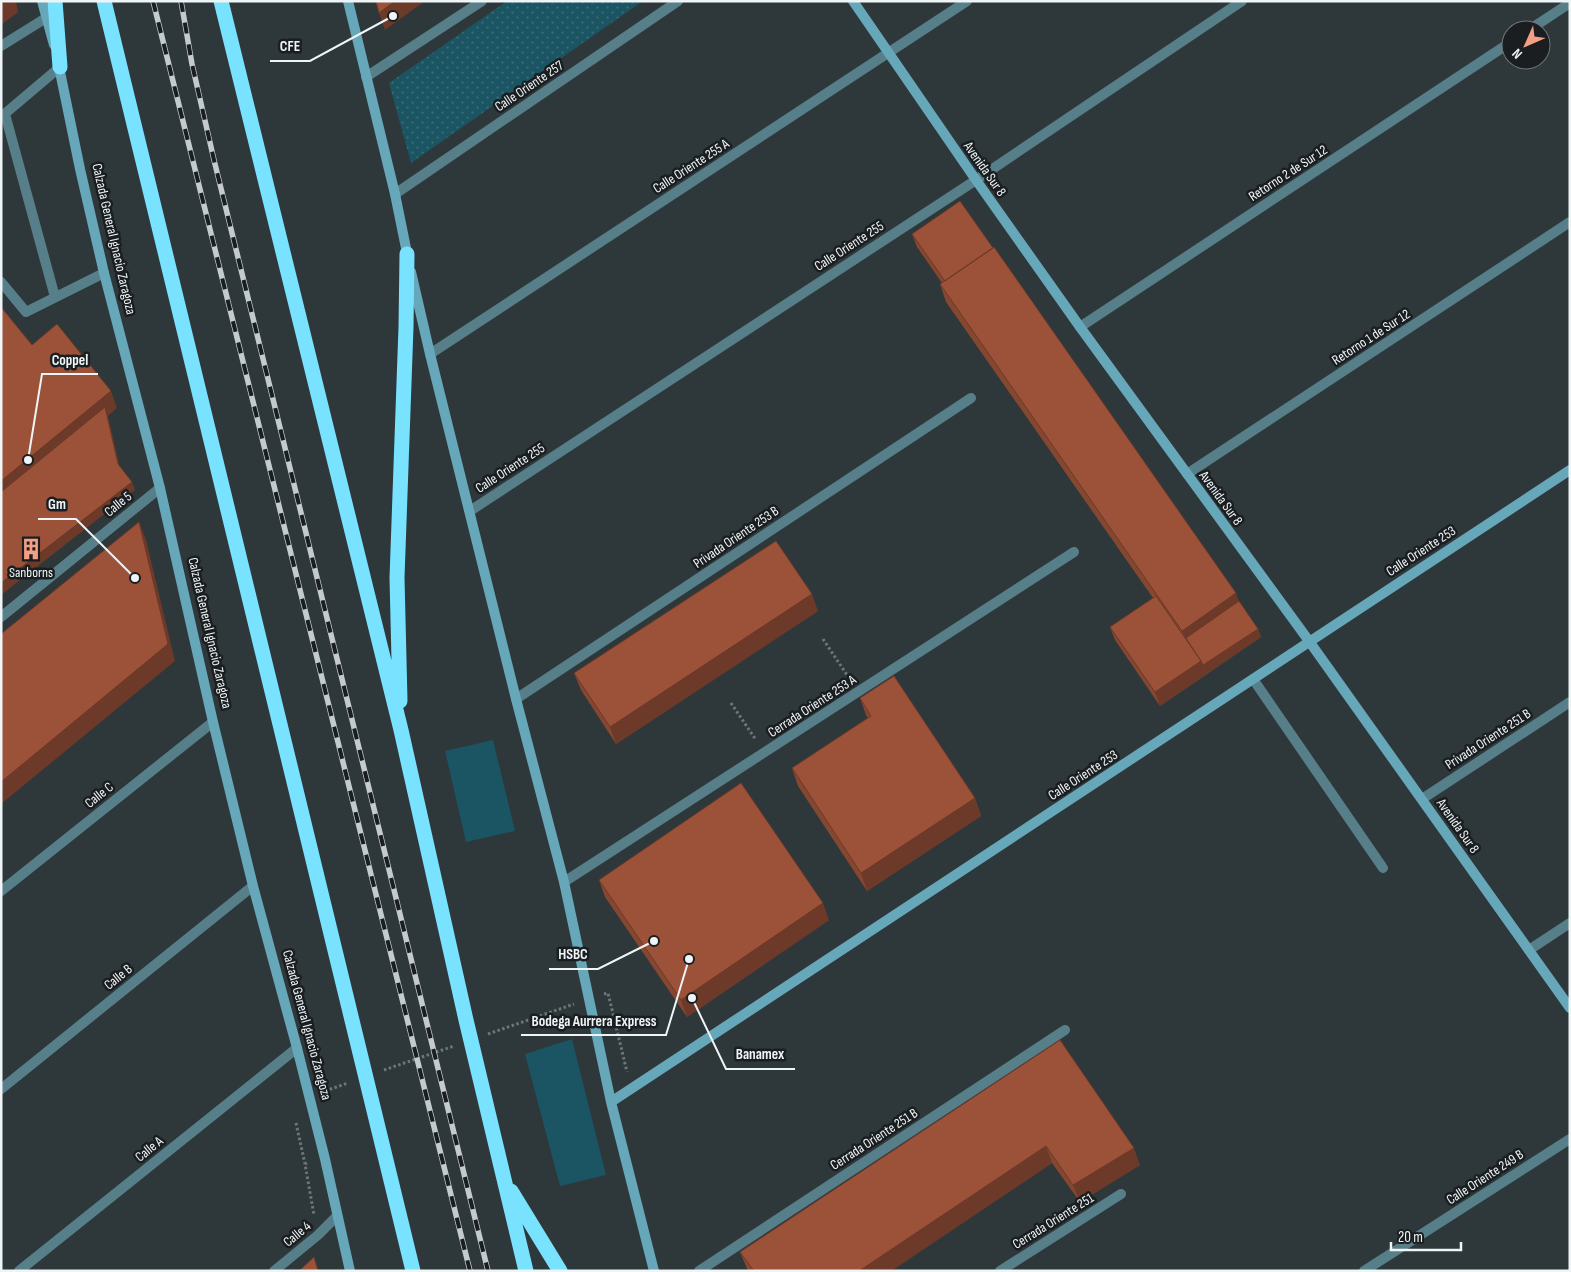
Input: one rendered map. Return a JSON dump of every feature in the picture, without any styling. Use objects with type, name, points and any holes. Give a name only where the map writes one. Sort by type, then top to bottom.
[{"type":"highway","points":[[55,1],[60,67]]},
{"type":"highway","points":[[104,1],[413,1271]]},
{"type":"highway","points":[[221,1],[401,730],[464,1011],[526,1271]]},
{"type":"highway","points":[[401,730],[397,578],[406,337],[407,254]]},
{"type":"highway","points":[[504,1179],[560,1271]]},
{"type":"main road","name":"Calzada General Ignacio Zaragoza","points":[[42,1],[60,67],[80,169],[104,273],[160,488],[213,722],[253,886],[325,1159],[350,1271]]},
{"type":"main road","points":[[348,1],[395,194],[430,354],[516,699],[564,882],[611,1102],[654,1271]]},
{"type":"main road","name":"Avenida Sur 8","points":[[853,1],[1080,327],[1309,641],[1570,1008]]},
{"type":"main road","name":"Calle Oriente 253","points":[[611,1102],[1570,470]]},
{"type":"street","points":[[366,77],[482,1]]},
{"type":"street","name":"Calle Oriente 257","points":[[395,194],[678,1]]},
{"type":"street","name":"Calle Oriente 255 A","points":[[430,354],[967,1]]},
{"type":"street","name":"Calle Oriente 255","points":[[470,511],[976,180],[1242,1]]},
{"type":"street","points":[[1544,20],[1570,3]]},
{"type":"street","points":[[1,46],[46,18]]},
{"type":"street","name":"Retorno 2 de Sur 12","points":[[1080,327],[1501,49]]},
{"type":"street","points":[[55,297],[3,116],[60,67]]},
{"type":"street","name":"Retorno 1 de Sur 12","points":[[1187,474],[1570,222]]},
{"type":"street","points":[[1,282],[26,312],[104,273]]},
{"type":"street","name":"Privada Oriente 253 B","points":[[516,699],[971,398]]},
{"type":"street","name":"Calle 5","points":[[1,618],[160,488]]},
{"type":"street","name":"Cerrada Oriente 253 A","points":[[564,882],[1074,552]]},
{"type":"street","points":[[1253,679],[1383,868]]},
{"type":"street","name":"Privada Oriente 251 B","points":[[1422,799],[1570,702]]},
{"type":"street","name":"Calle C","points":[[1,890],[213,722]]},
{"type":"street","name":"Calle B","points":[[1,1089],[253,886]]},
{"type":"street","points":[[1529,950],[1570,923]]},
{"type":"street","name":"Cerrada Oriente 251 B","points":[[699,1271],[1065,1030]]},
{"type":"street","name":"Calle A","points":[[19,1271],[297,1048]]},
{"type":"street","name":"Calle Oriente 249 B","points":[[1364,1271],[1570,1139]]},
{"type":"street","name":"Cerrada Oriente 251","points":[[1000,1271],[1121,1194]]},
{"type":"street","name":"Calle 4","points":[[274,1271],[318,1235],[337,1216]]},
{"type":"path","points":[[823,639],[858,693]]},
{"type":"path","points":[[731,703],[764,753]]},
{"type":"path","points":[[598,996],[608,992],[631,1088]]},
{"type":"path","points":[[487,1034],[580,1002]]},
{"type":"path","points":[[376,1073],[459,1044]]},
{"type":"path","points":[[320,1093],[357,1080]]},
{"type":"path","points":[[296,1120],[318,1235]]},
{"type":"path","points":[[305,1164],[325,1159]]},
{"type":"shaded area","points":[[507,1],[643,1],[411,163],[389,83]]},
{"type":"shaded area","points":[[493,740],[515,831],[466,842],[445,751]]},
{"type":"shaded area","points":[[572,1039],[606,1175],[560,1186],[525,1054]]},
{"type":"building","points":[[376,1],[395,1],[379,13]]},
{"type":"building","points":[[960,201],[993,248],[945,281],[912,234]]},
{"type":"building","points":[[994,247],[1236,593],[1182,631],[940,284]]},
{"type":"building","points":[[1,307],[32,345],[57,324],[111,391],[1,481]]},
{"type":"building","name":"Sanborns","points":[[105,407],[118,464],[132,482],[1,583],[1,492]]},
{"type":"building","points":[[139,522],[168,644],[1,782],[1,634]]},
{"type":"building","points":[[776,541],[812,594],[610,727],[574,673]]},
{"type":"building","points":[[1156,596],[1201,661],[1155,692],[1110,627]]},
{"type":"building","points":[[1239,601],[1258,629],[1203,665],[1186,638]]},
{"type":"building","points":[[894,676],[975,798],[861,873],[792,768],[871,716],[860,698]]},
{"type":"building","points":[[741,783],[823,903],[681,1000],[599,880]]},
{"type":"building","points":[[1060,1040],[1134,1148],[1073,1185],[1046,1146],[859,1271],[754,1271],[740,1252]]},
{"type":"building","points":[[314,1257],[318,1271],[299,1271]]},
{"type":"railway","points":[[153,1],[470,1271]]},
{"type":"railway","points":[[181,1],[192,64],[214,160],[488,1271]]},
{"type":"place","name":"CFE","points":[[393,16]]},
{"type":"place","name":"Coppel","points":[[28,460]]},
{"type":"place","name":"Sanborns","points":[[31,549]]},
{"type":"place","name":"Gm","points":[[135,578]]},
{"type":"place","name":"HSBC","points":[[654,941]]},
{"type":"place","name":"Bodega Aurrera Express","points":[[689,959]]},
{"type":"place","name":"Banamex","points":[[692,998]]}]
